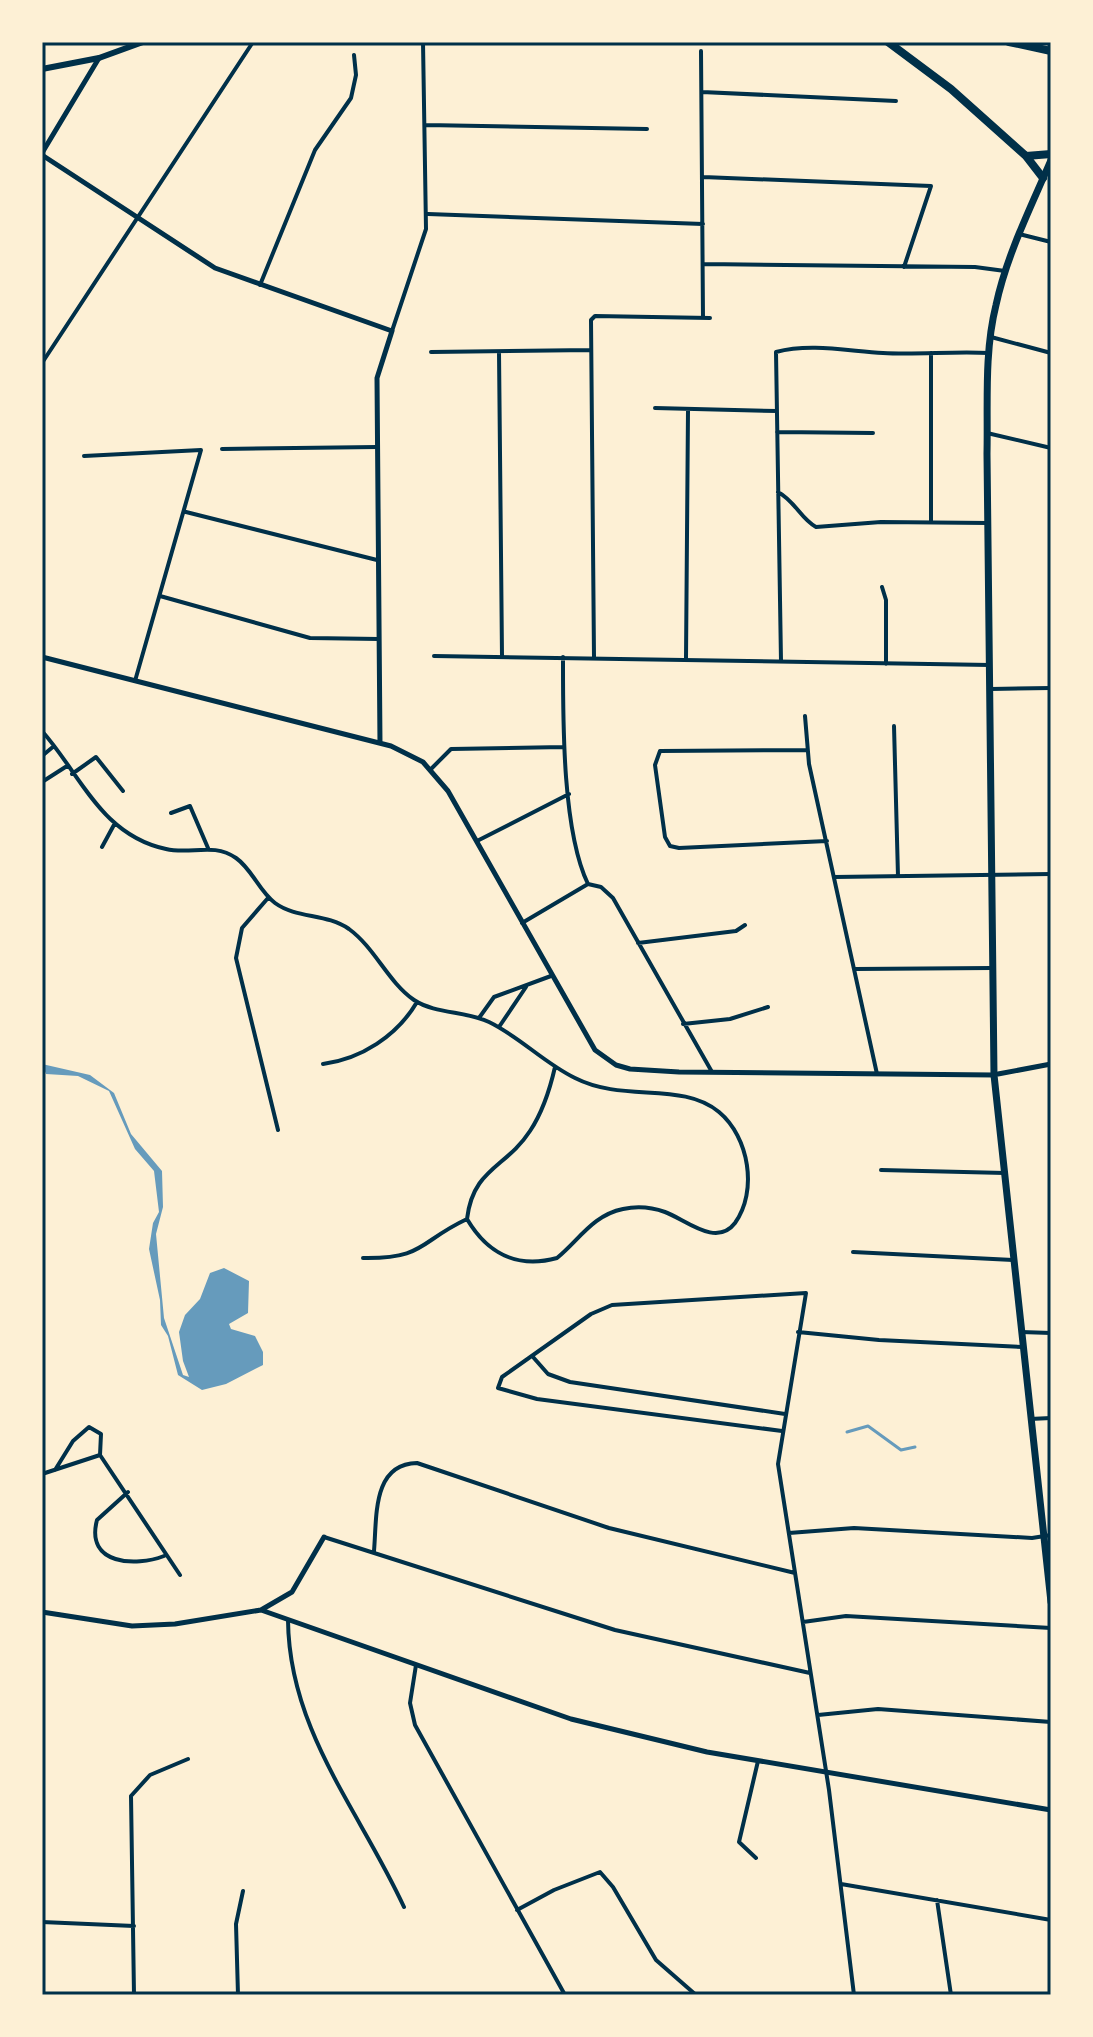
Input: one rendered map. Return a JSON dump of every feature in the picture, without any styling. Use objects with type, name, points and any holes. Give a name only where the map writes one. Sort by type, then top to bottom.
[{"type":"highway","points":[[888,42],[932,73],[1026,156],[1043,178]]},
{"type":"highway","points":[[1009,42],[1051,51]]},
{"type":"highway","points":[[1026,156],[1051,157]]},
{"type":"main road","points":[[42,69],[99,58],[143,42]]},
{"type":"main road","points":[[1051,157],[1005,271],[990,337],[987,433],[996,1075],[1030,1419],[1047,1535],[1051,1602]]},
{"type":"street","points":[[42,363],[253,42]]},
{"type":"street","points":[[380,743],[377,378],[423,241],[428,214],[423,42]]},
{"type":"street","points":[[594,658],[593,318],[706,318],[701,51]]},
{"type":"street","points":[[260,285],[315,150],[351,98],[356,69],[354,55]]},
{"type":"street","points":[[99,58],[42,154],[215,268],[392,331]]},
{"type":"street","points":[[702,92],[896,101]]},
{"type":"street","points":[[426,125],[647,129]]},
{"type":"street","points":[[703,177],[931,186],[904,267]]},
{"type":"street","points":[[428,214],[703,224]]},
{"type":"street","points":[[1019,234],[1051,242]]},
{"type":"street","points":[[704,264],[975,267],[1005,271]]},
{"type":"street","points":[[990,337],[1051,353]]},
{"type":"street","points":[[781,661],[776,352],[827,349],[989,353]]},
{"type":"street","points":[[431,352],[591,350]]},
{"type":"street","points":[[499,352],[502,656]]},
{"type":"street","points":[[931,353],[931,522]]},
{"type":"street","points":[[655,408],[777,411]]},
{"type":"street","points":[[686,659],[688,410]]},
{"type":"street","points":[[777,432],[873,433]]},
{"type":"street","points":[[987,433],[1051,448]]},
{"type":"street","points":[[222,449],[377,447]]},
{"type":"street","points":[[84,456],[201,450],[135,681]]},
{"type":"street","points":[[777,491],[793,502],[808,523],[816,527],[988,523]]},
{"type":"street","points":[[185,512],[377,560]]},
{"type":"street","points":[[882,587],[886,600],[886,664]]},
{"type":"street","points":[[159,595],[310,638],[379,639]]},
{"type":"street","points":[[434,656],[990,665]]},
{"type":"street","points":[[42,657],[380,743],[411,754],[431,769],[448,791],[551,976],[603,1057],[643,1071],[878,1076],[996,1075],[1051,1064]]},
{"type":"street","points":[[563,657],[564,747],[569,794],[576,848],[588,884]]},
{"type":"street","points":[[991,689],[1051,688]]},
{"type":"street","points":[[805,716],[807,750],[878,1076]]},
{"type":"street","points":[[894,726],[898,876]]},
{"type":"street","points":[[42,731],[94,804],[115,823],[166,849],[187,851],[208,848],[236,858],[268,898],[286,910],[332,920],[350,930],[417,1002],[479,1018],[499,1027],[555,1067],[606,1091],[687,1096],[719,1112],[736,1131],[745,1154],[746,1199],[729,1229],[710,1233],[655,1209],[620,1209],[598,1218],[567,1250],[547,1261],[500,1256],[483,1242],[467,1219],[469,1202],[481,1178],[530,1131],[555,1067]]},
{"type":"street","points":[[42,756],[54,746]]},
{"type":"street","points":[[431,769],[451,749],[564,747]]},
{"type":"street","points":[[807,750],[660,751],[655,765],[665,837],[670,846],[679,848],[827,841]]},
{"type":"street","points":[[72,774],[96,757],[123,791]]},
{"type":"street","points":[[42,782],[67,766]]},
{"type":"street","points":[[477,841],[569,794]]},
{"type":"street","points":[[171,813],[190,806],[208,848]]},
{"type":"street","points":[[102,847],[115,823]]},
{"type":"street","points":[[834,877],[1051,874]]},
{"type":"street","points":[[522,923],[588,884],[601,887],[613,898],[712,1072]]},
{"type":"street","points":[[268,898],[242,928],[236,958],[278,1130]]},
{"type":"street","points":[[638,943],[736,931],[745,925]]},
{"type":"street","points":[[855,969],[994,968]]},
{"type":"street","points":[[479,1018],[494,997],[551,976]]},
{"type":"street","points":[[499,1027],[526,987]]},
{"type":"street","points":[[323,1064],[362,1054],[400,1024],[417,1002]]},
{"type":"street","points":[[683,1024],[739,1017],[768,1007]]},
{"type":"street","points":[[881,1170],[1005,1173]]},
{"type":"street","points":[[363,1258],[393,1259],[417,1252],[467,1219]]},
{"type":"street","points":[[853,1252],[1013,1260]]},
{"type":"street","points":[[782,1431],[537,1399],[498,1388],[502,1377],[591,1314],[612,1305],[806,1293],[778,1464],[818,1715],[854,1995]]},
{"type":"street","points":[[798,1332],[879,1340],[1023,1347]]},
{"type":"street","points":[[1021,1332],[1051,1333]]},
{"type":"street","points":[[533,1357],[553,1378],[570,1382],[785,1414]]},
{"type":"street","points":[[1030,1419],[1051,1418]]},
{"type":"street","points":[[55,1470],[73,1441],[89,1427],[101,1434],[100,1455],[128,1492],[164,1556],[180,1575]]},
{"type":"street","points":[[42,1474],[100,1455]]},
{"type":"street","points":[[374,1551],[385,1478],[399,1465],[417,1463],[595,1524],[795,1573]]},
{"type":"street","points":[[128,1492],[97,1520],[96,1533],[102,1547],[108,1555],[126,1563],[138,1564],[164,1556]]},
{"type":"street","points":[[789,1533],[854,1528],[1047,1535]]},
{"type":"street","points":[[42,1612],[132,1626],[175,1624],[261,1610],[292,1592],[324,1537],[374,1551],[513,1600],[615,1630],[810,1673]]},
{"type":"street","points":[[261,1610],[539,1711],[758,1761],[1051,1810]]},
{"type":"street","points":[[803,1622],[846,1616],[1051,1628]]},
{"type":"street","points":[[288,1620],[291,1668],[314,1743],[404,1907]]},
{"type":"street","points":[[416,1665],[410,1703],[415,1725],[565,1995]]},
{"type":"street","points":[[818,1715],[878,1709],[1051,1722]]},
{"type":"street","points":[[134,1995],[131,1796],[150,1775],[188,1759]]},
{"type":"street","points":[[756,1858],[739,1842],[758,1761]]},
{"type":"street","points":[[517,1910],[554,1890],[600,1872],[613,1887],[656,1960],[696,1995]]},
{"type":"street","points":[[841,1884],[1051,1920]]},
{"type":"street","points":[[238,1995],[236,1924],[243,1891]]},
{"type":"street","points":[[937,1900],[951,1995]]},
{"type":"street","points":[[42,1922],[134,1926]]},
{"type":"water","points":[[42,1064],[90,1075],[114,1093],[131,1134],[162,1171],[163,1207],[156,1234],[164,1318],[183,1375],[189,1377],[179,1332],[185,1315],[200,1299],[210,1273],[224,1268],[249,1281],[248,1313],[229,1324],[231,1329],[255,1336],[263,1352],[263,1365],[226,1384],[202,1390],[178,1375],[168,1336],[161,1325],[160,1300],[149,1249],[153,1223],[159,1212],[154,1171],[135,1149],[109,1091],[78,1076],[46,1074]]},
{"type":"waterway","points":[[847,1432],[868,1426],[901,1450],[915,1447]]}]
